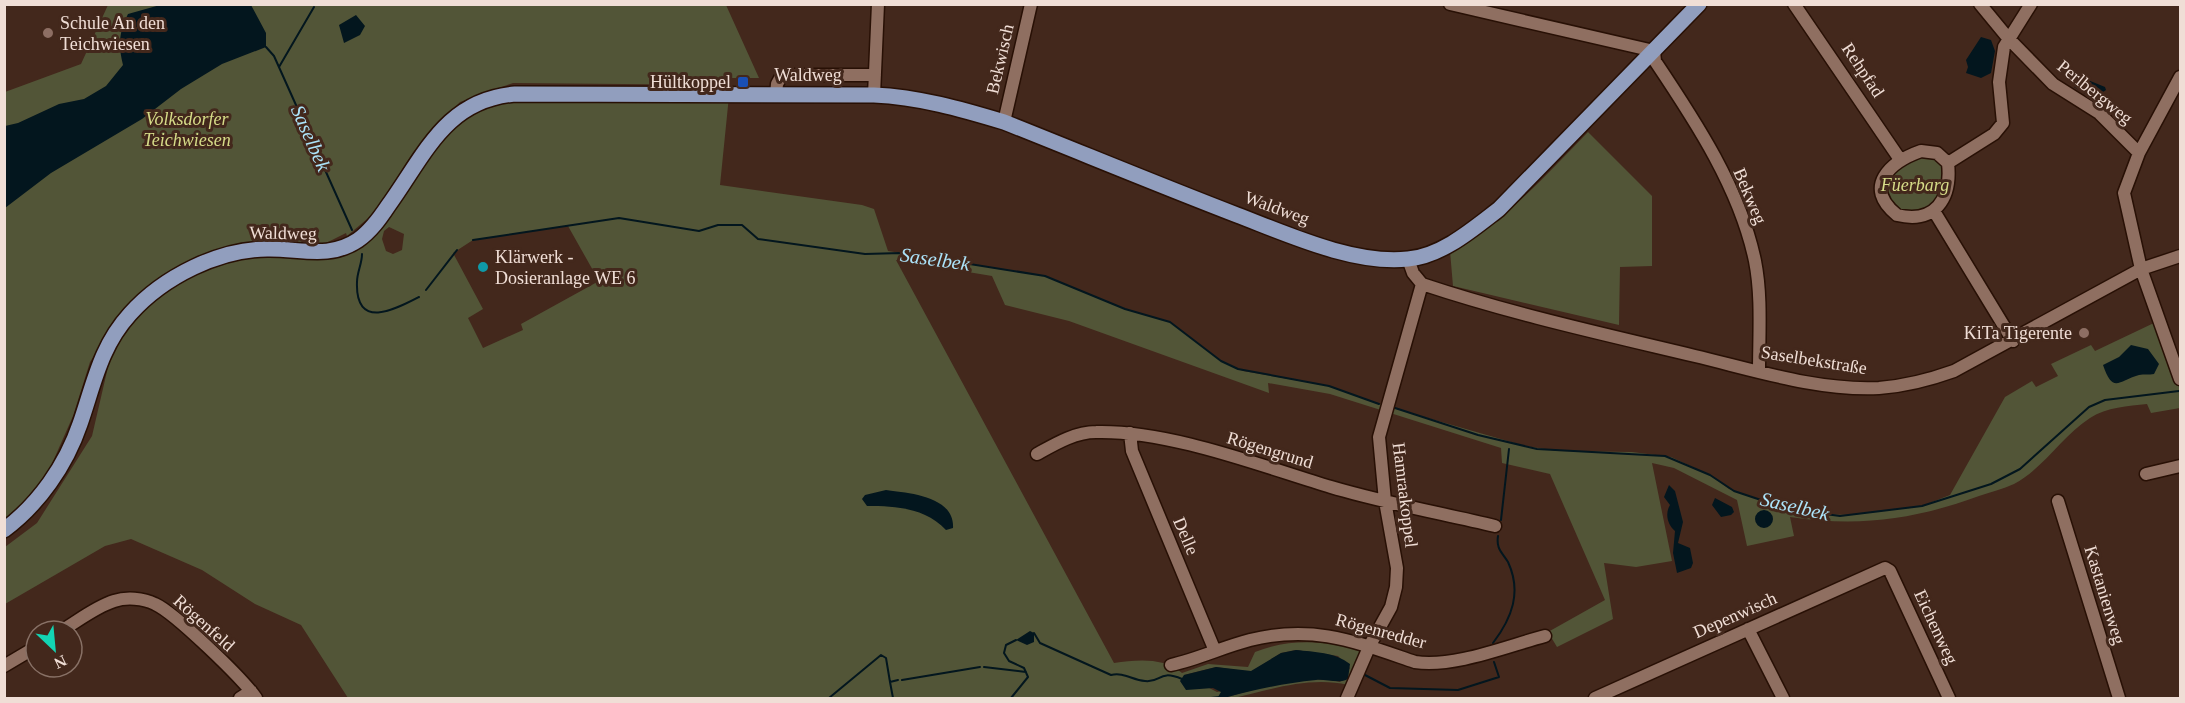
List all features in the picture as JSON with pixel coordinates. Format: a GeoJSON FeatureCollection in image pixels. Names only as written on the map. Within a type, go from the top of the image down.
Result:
{"type":"FeatureCollection","features":[{"type":"Feature","properties":{"kind":"main road","name":"Waldweg"},"geometry":{"type":"LineString","coordinates":[[4,530],[29,508],[58,469],[79,427],[103,353],[116,331],[141,303],[178,277],[228,254],[262,249],[326,253],[358,240],[379,220],[435,138],[468,106],[490,97],[515,94],[874,95],[920,99],[957,107],[1004,122],[1297,238],[1365,257],[1408,259],[1434,251],[1459,238],[1499,209],[1700,4]]}},
{"type":"Feature","properties":{"kind":"street"},"geometry":{"type":"LineString","coordinates":[[874,95],[878,4]]}},
{"type":"Feature","properties":{"kind":"street","name":"Bekwisch"},"geometry":{"type":"LineString","coordinates":[[1004,122],[1031,4]]}},
{"type":"Feature","properties":{"kind":"street"},"geometry":{"type":"LineString","coordinates":[[1450,4],[1654,51]]}},
{"type":"Feature","properties":{"kind":"street","name":"Rehpfad"},"geometry":{"type":"LineString","coordinates":[[1794,4],[1899,158]]}},
{"type":"Feature","properties":{"kind":"street","name":"Perlbergweg"},"geometry":{"type":"LineString","coordinates":[[1980,4],[2008,38],[2053,84],[2099,113],[2139,153]]}},
{"type":"Feature","properties":{"kind":"street"},"geometry":{"type":"LineString","coordinates":[[1948,163],[1994,134],[2003,123],[1999,82],[2004,47],[2031,4]]}},
{"type":"Feature","properties":{"kind":"street","name":"Bekweg"},"geometry":{"type":"LineString","coordinates":[[1654,51],[1655,61],[1698,128],[1744,220],[1755,263],[1758,292],[1759,371]]}},
{"type":"Feature","properties":{"kind":"street"},"geometry":{"type":"LineString","coordinates":[[776,95],[777,84],[782,75],[875,75]]}},
{"type":"Feature","properties":{"kind":"street"},"geometry":{"type":"LineString","coordinates":[[2181,77],[2139,153],[2124,193],[2141,268],[2181,379]]}},
{"type":"Feature","properties":{"kind":"street"},"geometry":{"type":"LineString","coordinates":[[1921,150],[1937,153],[1948,163],[1948,189],[1934,211],[1907,218],[1897,215],[1883,201],[1881,185],[1884,173],[1899,158],[1921,150]]}},
{"type":"Feature","properties":{"kind":"street"},"geometry":{"type":"LineString","coordinates":[[1934,211],[2013,341]]}},
{"type":"Feature","properties":{"kind":"street","name":"Saselbekstraße"},"geometry":{"type":"LineString","coordinates":[[1422,284],[1528,317],[1759,371],[1841,387],[1878,388],[1922,383],[1967,365],[2141,268],[2181,256]]}},
{"type":"Feature","properties":{"kind":"street"},"geometry":{"type":"LineString","coordinates":[[1408,259],[1413,273],[1422,284]]}},
{"type":"Feature","properties":{"kind":"street","name":"Hamraakoppel"},"geometry":{"type":"LineString","coordinates":[[1347,699],[1370,645],[1391,606],[1396,587],[1397,568],[1385,501],[1379,437],[1422,284]]}},
{"type":"Feature","properties":{"kind":"street","name":"Rögengrund"},"geometry":{"type":"LineString","coordinates":[[1037,454],[1063,440],[1094,432],[1130,433],[1210,450],[1385,501],[1495,526]]}},
{"type":"Feature","properties":{"kind":"street","name":"Delle"},"geometry":{"type":"LineString","coordinates":[[1130,433],[1132,451],[1215,651]]}},
{"type":"Feature","properties":{"kind":"street"},"geometry":{"type":"LineString","coordinates":[[2146,474],[2181,466]]}},
{"type":"Feature","properties":{"kind":"street","name":"Kastanienweg"},"geometry":{"type":"LineString","coordinates":[[2058,501],[2119,699]]}},
{"type":"Feature","properties":{"kind":"street","name":"Depenwisch"},"geometry":{"type":"LineString","coordinates":[[1595,699],[1885,568],[1890,571]]}},
{"type":"Feature","properties":{"kind":"street","name":"Eichenweg"},"geometry":{"type":"LineString","coordinates":[[1890,571],[1949,699]]}},
{"type":"Feature","properties":{"kind":"street","name":"Rögenfeld"},"geometry":{"type":"LineString","coordinates":[[82,619],[114,601],[130,599],[150,602],[169,613],[253,695],[240,699]]}},
{"type":"Feature","properties":{"kind":"street"},"geometry":{"type":"LineString","coordinates":[[1748,629],[1783,699]]}},
{"type":"Feature","properties":{"kind":"street","name":"Rögenredder"},"geometry":{"type":"LineString","coordinates":[[1171,664],[1253,639],[1310,634],[1346,638],[1415,662],[1437,663],[1545,636]]}},
{"type":"Feature","properties":{"kind":"street"},"geometry":{"type":"LineString","coordinates":[[4,666],[24,654]]}},
{"type":"Feature","properties":{"kind":"green space","name":"Volksdorfer Teichwiesen"},"geometry":{"type":"Polygon","coordinates":[[[108,5],[726,5],[759,78],[731,78],[730,85],[513,83],[460,102],[414,151],[373,214],[347,236],[346,233],[322,245],[230,248],[120,315],[90,362],[73,416],[47,475],[5,523],[5,92],[81,64],[108,5]]]}},
{"type":"Feature","properties":{"kind":"green space"},"geometry":{"type":"Polygon","coordinates":[[[729,96],[720,185],[862,205],[874,209],[888,251],[1045,276],[1125,309],[1170,322],[1221,361],[1243,371],[1329,386],[1379,404],[1525,446],[1558,451],[1632,452],[1671,457],[1710,475],[1729,489],[1788,509],[1816,514],[1851,515],[1922,506],[1950,495],[2005,397],[2032,381],[2036,387],[2058,376],[2051,364],[2091,345],[2095,351],[2156,322],[2180,387],[2180,408],[2151,413],[2147,404],[2103,411],[2080,425],[2044,461],[2014,484],[1955,504],[1908,516],[1863,521],[1790,517],[1794,536],[1747,546],[1737,500],[1674,468],[1652,463],[1672,561],[1636,567],[1604,563],[1613,619],[1557,647],[1548,632],[1605,600],[1550,474],[1502,463],[1501,448],[1330,394],[1268,383],[1269,393],[1069,321],[1005,305],[992,276],[896,260],[1114,663],[1158,662],[1167,664],[1182,673],[1208,664],[1248,667],[1255,652],[1281,645],[1306,642],[1331,644],[1357,647],[1361,653],[1348,685],[1304,683],[1234,698],[1224,698],[348,698],[301,625],[255,604],[202,570],[131,539],[105,546],[5,604],[5,547],[37,523],[92,436],[108,367],[122,323],[129,315],[217,258],[350,245],[435,138],[479,101],[729,96]],[[568,226],[473,240],[453,253],[483,309],[468,318],[483,348],[523,330],[521,324],[599,281],[568,226]],[[389,227],[384,231],[382,239],[386,251],[393,254],[402,250],[404,234],[389,227]],[[1296,650],[1281,653],[1251,672],[1216,667],[1184,675],[1217,692],[1222,691],[1224,698],[1297,681],[1313,679],[1340,682],[1350,668],[1338,656],[1296,650]]]}},
{"type":"Feature","properties":{"kind":"green space"},"geometry":{"type":"Polygon","coordinates":[[[1588,132],[1652,196],[1652,266],[1620,267],[1619,325],[1453,286],[1450,251],[1506,212],[1588,132]]]}},
{"type":"Feature","properties":{"kind":"green space","name":"Füerbarg"},"geometry":{"type":"Polygon","coordinates":[[[1920,155],[1941,164],[1946,178],[1944,186],[1925,211],[1899,211],[1885,196],[1888,175],[1920,155]]]}},
{"type":"Feature","properties":{"kind":"water"},"geometry":{"type":"Polygon","coordinates":[[[160,5],[251,5],[266,33],[266,47],[222,64],[181,89],[142,119],[51,173],[5,208],[5,126],[18,123],[59,104],[84,99],[106,86],[123,65],[120,39],[128,14],[160,5]]]}},
{"type":"Feature","properties":{"kind":"water"},"geometry":{"type":"Polygon","coordinates":[[[356,15],[365,26],[360,35],[344,43],[339,25],[356,15]]]}},
{"type":"Feature","properties":{"kind":"water"},"geometry":{"type":"Polygon","coordinates":[[[1981,37],[1991,40],[1995,51],[1991,73],[1981,78],[1966,73],[1968,67],[1966,60],[1981,37]]]}},
{"type":"Feature","properties":{"kind":"water"},"geometry":{"type":"Polygon","coordinates":[[[2083,78],[2105,87],[2106,90],[2093,99],[2074,87],[2083,78]]]}},
{"type":"Feature","properties":{"kind":"water"},"geometry":{"type":"Polygon","coordinates":[[[2131,345],[2148,349],[2159,364],[2154,374],[2139,375],[2121,382],[2113,382],[2103,365],[2119,357],[2131,345]]]}},
{"type":"Feature","properties":{"kind":"water"},"geometry":{"type":"Polygon","coordinates":[[[1669,485],[1675,491],[1683,522],[1678,543],[1690,548],[1693,563],[1691,568],[1677,573],[1673,553],[1675,531],[1667,515],[1670,505],[1664,497],[1669,485]]]}},
{"type":"Feature","properties":{"kind":"water"},"geometry":{"type":"Polygon","coordinates":[[[886,490],[917,495],[938,503],[952,517],[953,528],[946,530],[929,517],[910,510],[867,506],[862,499],[865,495],[886,490]]]}},
{"type":"Feature","properties":{"kind":"water"},"geometry":{"type":"Polygon","coordinates":[[[1715,498],[1732,507],[1734,512],[1721,517],[1712,505],[1715,498]]]}},
{"type":"Feature","properties":{"kind":"water"},"geometry":{"type":"Polygon","coordinates":[[[1764,510],[1770,513],[1773,519],[1770,525],[1764,528],[1758,525],[1755,519],[1758,513],[1764,510]]]}},
{"type":"Feature","properties":{"kind":"water"},"geometry":{"type":"Polygon","coordinates":[[[1030,631],[1034,633],[1034,642],[1027,645],[1016,640],[1030,631]]]}},
{"type":"Feature","properties":{"kind":"water"},"geometry":{"type":"Polygon","coordinates":[[[1296,650],[1324,653],[1344,660],[1350,664],[1348,679],[1292,683],[1224,698],[1218,697],[1221,692],[1213,688],[1186,690],[1180,681],[1184,675],[1216,667],[1251,671],[1281,653],[1296,650]]]}},
{"type":"Feature","properties":{"kind":"waterway"},"geometry":{"type":"LineString","coordinates":[[279,67],[314,7]]}},
{"type":"Feature","properties":{"kind":"waterway","name":"Saselbek"},"geometry":{"type":"LineString","coordinates":[[266,47],[274,56],[352,230]]}},
{"type":"Feature","properties":{"kind":"waterway","name":"Saselbek"},"geometry":{"type":"LineString","coordinates":[[473,240],[619,218],[699,231],[718,225],[742,225],[758,239],[865,254],[901,253],[1045,276],[1125,309],[1170,322],[1221,361],[1238,369],[1329,386],[1379,404]]}},
{"type":"Feature","properties":{"kind":"waterway","name":"Saselbek"},"geometry":{"type":"LineString","coordinates":[[426,290],[457,250]]}},
{"type":"Feature","properties":{"kind":"waterway","name":"Saselbek"},"geometry":{"type":"LineString","coordinates":[[362,254],[357,282],[358,297],[363,307],[379,312],[399,307],[419,297]]}},
{"type":"Feature","properties":{"kind":"waterway","name":"Saselbek"},"geometry":{"type":"LineString","coordinates":[[1392,407],[1478,435],[1537,449],[1665,456],[1710,475],[1734,491],[1788,509],[1840,516],[1922,506],[1991,484],[2020,469],[2089,407],[2105,400],[2179,391]]}},
{"type":"Feature","properties":{"kind":"waterway"},"geometry":{"type":"LineString","coordinates":[[1501,520],[1509,449]]}},
{"type":"Feature","properties":{"kind":"waterway"},"geometry":{"type":"LineString","coordinates":[[1493,643],[1510,614],[1514,594],[1512,573],[1499,547],[1498,536]]}},
{"type":"Feature","properties":{"kind":"waterway"},"geometry":{"type":"LineString","coordinates":[[1034,633],[1040,643],[1111,675],[1145,681],[1168,675],[1182,679]]}},
{"type":"Feature","properties":{"kind":"waterway"},"geometry":{"type":"LineString","coordinates":[[1011,698],[1028,677],[1024,668],[1009,661],[1004,653],[1006,645],[1016,640]]}},
{"type":"Feature","properties":{"kind":"waterway"},"geometry":{"type":"LineString","coordinates":[[829,698],[881,655],[886,658],[890,682]]}},
{"type":"Feature","properties":{"kind":"waterway"},"geometry":{"type":"LineString","coordinates":[[1365,675],[1390,688],[1458,690],[1499,677],[1494,662]]}},
{"type":"Feature","properties":{"kind":"waterway"},"geometry":{"type":"LineString","coordinates":[[902,680],[980,667]]}},
{"type":"Feature","properties":{"kind":"waterway"},"geometry":{"type":"LineString","coordinates":[[984,667],[1026,672]]}},
{"type":"Feature","properties":{"kind":"waterway"},"geometry":{"type":"LineString","coordinates":[[893,698],[890,682],[898,680]]}},
{"type":"Feature","properties":{"kind":"waterway"},"geometry":{"type":"LineString","coordinates":[[1211,698],[1220,697]]}},
{"type":"Feature","properties":{"kind":"place","name":"Schule An den Teichwiesen"},"geometry":{"type":"Point","coordinates":[48,33]}},
{"type":"Feature","properties":{"kind":"place","name":"Hültkoppel"},"geometry":{"type":"Point","coordinates":[743,82]}},
{"type":"Feature","properties":{"kind":"place","name":"Klärwerk - Dosieranlage WE 6"},"geometry":{"type":"Point","coordinates":[483,267]}},
{"type":"Feature","properties":{"kind":"place","name":"KiTa Tigerente"},"geometry":{"type":"Point","coordinates":[2084,333]}}]}
